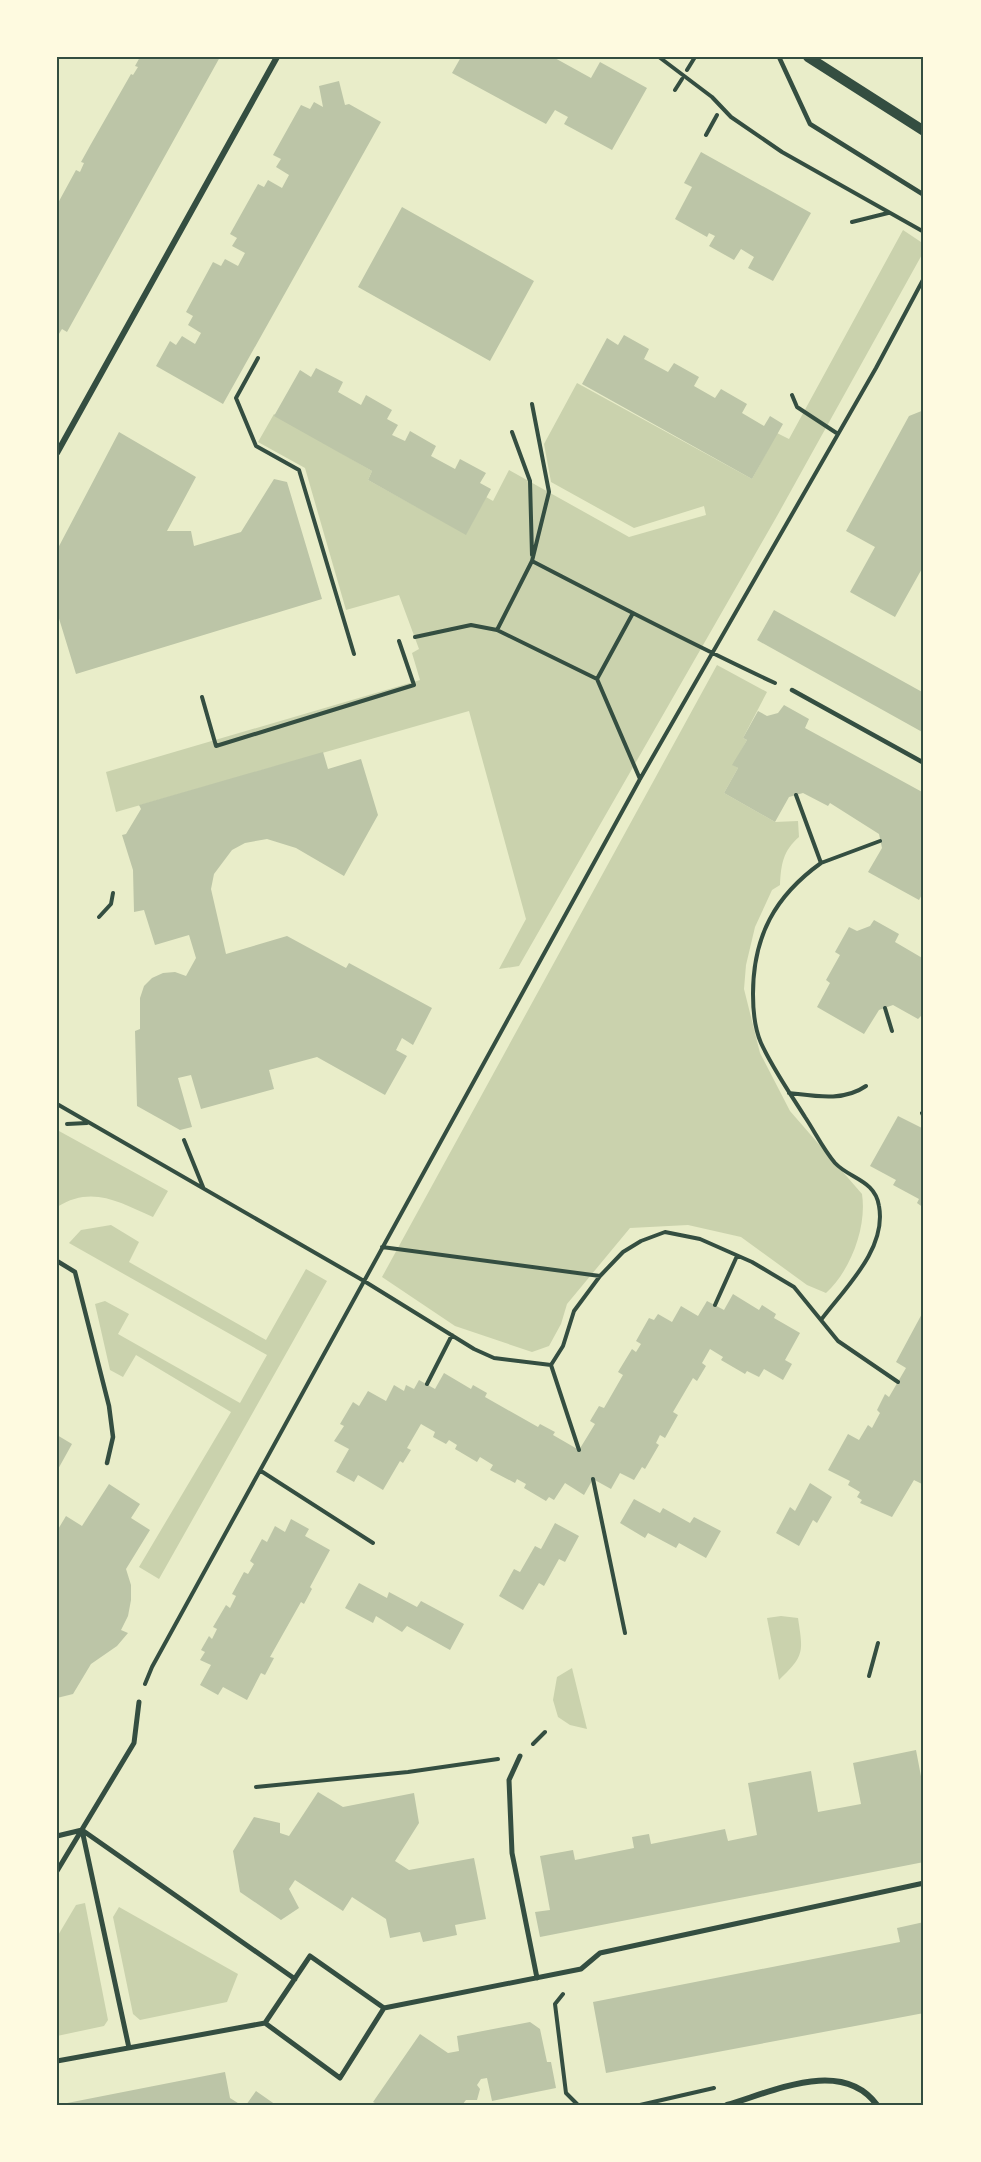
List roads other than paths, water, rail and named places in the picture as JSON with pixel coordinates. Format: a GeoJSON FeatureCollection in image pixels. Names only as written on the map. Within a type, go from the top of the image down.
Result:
{"type":"FeatureCollection","features":[{"type":"Feature","properties":{"kind":"street"},"geometry":{"type":"LineString","coordinates":[[57,453],[277,57]]}},
{"type":"Feature","properties":{"kind":"street"},"geometry":{"type":"LineString","coordinates":[[808,57],[924,131]]}},
{"type":"Feature","properties":{"kind":"street"},"geometry":{"type":"LineString","coordinates":[[57,1871],[134,1743],[139,1702]]}},
{"type":"Feature","properties":{"kind":"street"},"geometry":{"type":"LineString","coordinates":[[520,1756],[509,1780],[512,1852],[537,1978]]}},
{"type":"Feature","properties":{"kind":"street"},"geometry":{"type":"LineString","coordinates":[[82,1830],[129,2048]]}},
{"type":"Feature","properties":{"kind":"street"},"geometry":{"type":"LineString","coordinates":[[57,1836],[82,1830],[295,1979]]}},
{"type":"Feature","properties":{"kind":"street"},"geometry":{"type":"LineString","coordinates":[[57,2061],[265,2023],[310,1956],[384,2008],[581,1969],[600,1953],[924,1883]]}},
{"type":"Feature","properties":{"kind":"street"},"geometry":{"type":"LineString","coordinates":[[265,2023],[340,2078],[384,2008]]}},
{"type":"Feature","properties":{"kind":"street"},"geometry":{"type":"LineString","coordinates":[[727,2105],[822,2079],[851,2085],[877,2105]]}},
{"type":"Feature","properties":{"kind":"lane"},"geometry":{"type":"LineString","coordinates":[[779,57],[810,124],[924,195]]}},
{"type":"Feature","properties":{"kind":"lane"},"geometry":{"type":"LineString","coordinates":[[792,690],[924,763]]}},
{"type":"Feature","properties":{"kind":"lane"},"geometry":{"type":"LineString","coordinates":[[57,1262],[75,1272],[109,1406],[113,1437],[108,1463]]}}]}
